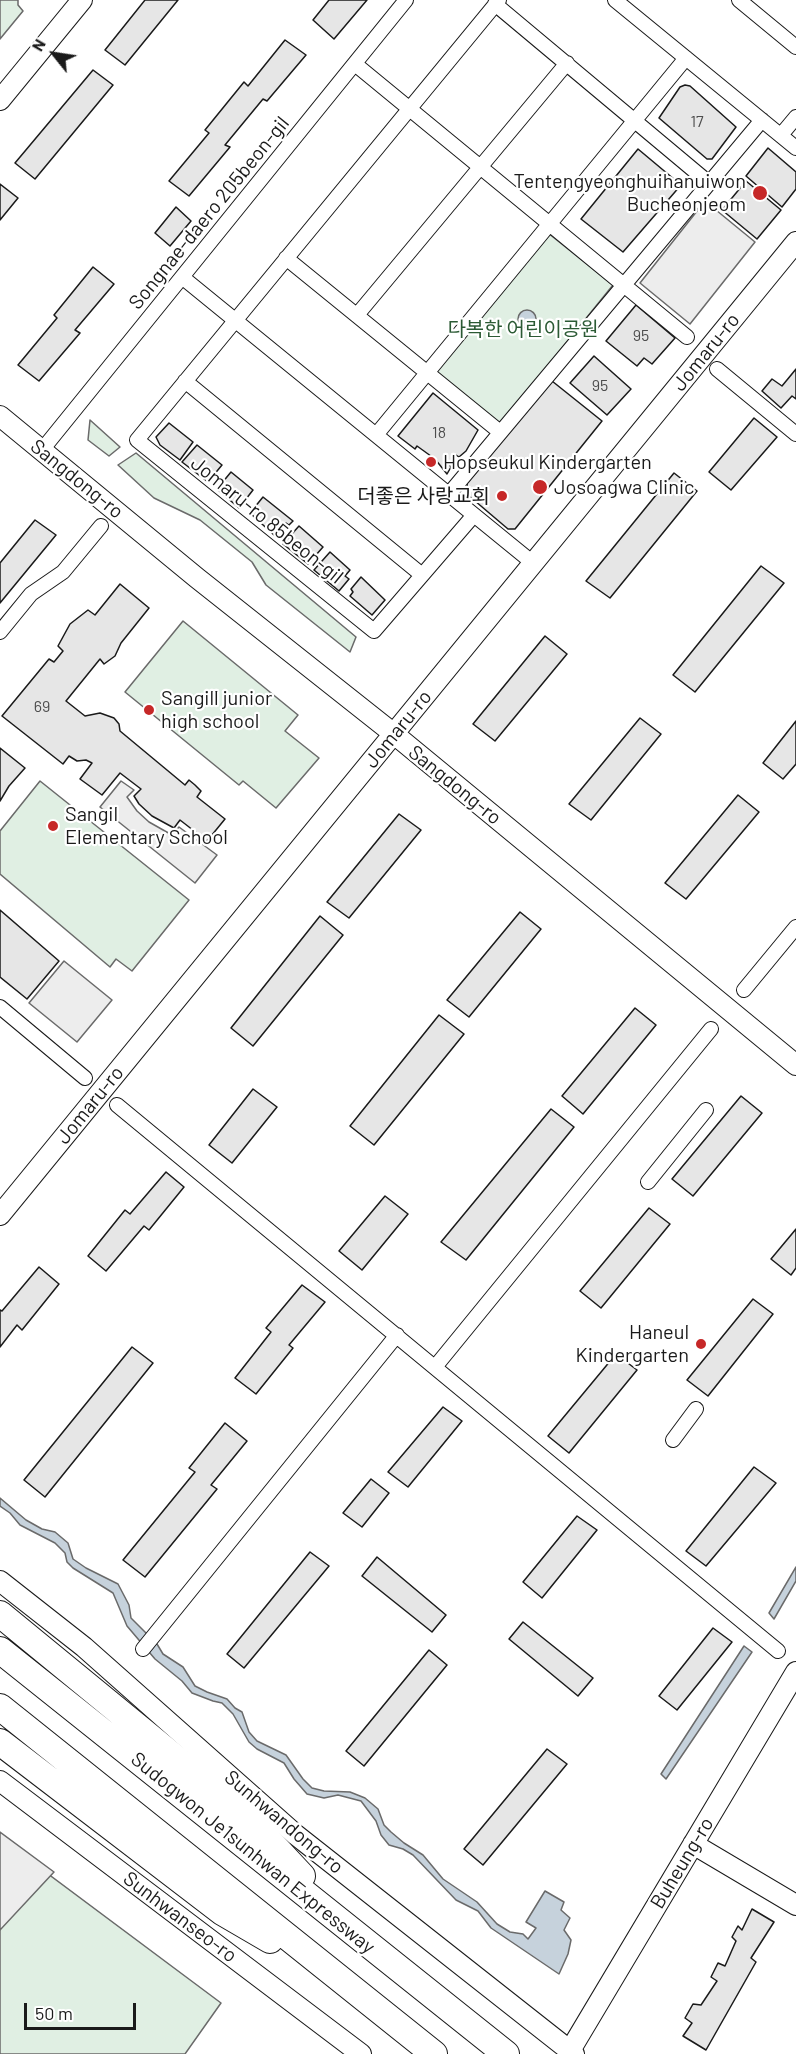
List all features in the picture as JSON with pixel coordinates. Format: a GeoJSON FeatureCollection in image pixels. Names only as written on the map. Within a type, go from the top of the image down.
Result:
{"type":"FeatureCollection","features":[{"type":"Feature","properties":{"kind":"highway"},"geometry":{"type":"LineString","coordinates":[[0,1614],[245,1815],[368,1946]]}},
{"type":"Feature","properties":{"kind":"highway","name":"Sudogwon Je1sunhwan Expressway"},"geometry":{"type":"LineString","coordinates":[[0,1650],[506,2054]]}},
{"type":"Feature","properties":{"kind":"highway"},"geometry":{"type":"LineString","coordinates":[[0,1707],[435,2054]]}},
{"type":"Feature","properties":{"kind":"highway"},"geometry":{"type":"LineString","coordinates":[[0,1742],[222,1912],[345,1984]]}},
{"type":"Feature","properties":{"kind":"street"},"geometry":{"type":"LineString","coordinates":[[1,98],[82,0]]}},
{"type":"Feature","properties":{"kind":"street","name":"Songnae-daero 205beon-gil"},"geometry":{"type":"LineString","coordinates":[[42,450],[406,0]]}},
{"type":"Feature","properties":{"kind":"street"},"geometry":{"type":"LineString","coordinates":[[615,0],[796,148]]}},
{"type":"Feature","properties":{"kind":"street"},"geometry":{"type":"LineString","coordinates":[[739,0],[796,47]]}},
{"type":"Feature","properties":{"kind":"street"},"geometry":{"type":"LineString","coordinates":[[497,2],[709,183]]}},
{"type":"Feature","properties":{"kind":"street","name":"Jomaru-ro 85beon-gil"},"geometry":{"type":"LineString","coordinates":[[474,515],[374,632],[137,440],[497,2]]}},
{"type":"Feature","properties":{"kind":"street"},"geometry":{"type":"LineString","coordinates":[[376,435],[686,58]]}},
{"type":"Feature","properties":{"kind":"street"},"geometry":{"type":"LineString","coordinates":[[357,315],[567,63]]}},
{"type":"Feature","properties":{"kind":"street"},"geometry":{"type":"LineString","coordinates":[[355,64],[687,337]]}},
{"type":"Feature","properties":{"kind":"street"},"geometry":{"type":"LineString","coordinates":[[781,135],[796,117]]}},
{"type":"Feature","properties":{"kind":"street"},"geometry":{"type":"LineString","coordinates":[[448,494],[762,120]]}},
{"type":"Feature","properties":{"kind":"street","name":"Jomaru-ro"},"geometry":{"type":"LineString","coordinates":[[0,1215],[796,242]]}},
{"type":"Feature","properties":{"kind":"street"},"geometry":{"type":"LineString","coordinates":[[286,258],[500,432]]}},
{"type":"Feature","properties":{"kind":"street"},"geometry":{"type":"LineString","coordinates":[[182,277],[533,563]]}},
{"type":"Feature","properties":{"kind":"street"},"geometry":{"type":"LineString","coordinates":[[717,369],[796,434]]}},
{"type":"Feature","properties":{"kind":"street"},"geometry":{"type":"LineString","coordinates":[[185,381],[422,575]]}},
{"type":"Feature","properties":{"kind":"street","name":"Sangdong-ro"},"geometry":{"type":"LineString","coordinates":[[0,416],[197,578],[394,734],[796,1065]]}},
{"type":"Feature","properties":{"kind":"street"},"geometry":{"type":"LineString","coordinates":[[0,632],[31,594],[63,572],[101,526]]}},
{"type":"Feature","properties":{"kind":"street"},"geometry":{"type":"LineString","coordinates":[[744,990],[796,927]]}},
{"type":"Feature","properties":{"kind":"street"},"geometry":{"type":"LineString","coordinates":[[0,1007],[85,1078]]}},
{"type":"Feature","properties":{"kind":"street"},"geometry":{"type":"LineString","coordinates":[[435,1367],[711,1029]]}},
{"type":"Feature","properties":{"kind":"street"},"geometry":{"type":"LineString","coordinates":[[117,1105],[778,1651]]}},
{"type":"Feature","properties":{"kind":"street"},"geometry":{"type":"LineString","coordinates":[[648,1182],[706,1110]]}},
{"type":"Feature","properties":{"kind":"street"},"geometry":{"type":"LineString","coordinates":[[143,1649],[397,1335]]}},
{"type":"Feature","properties":{"kind":"street"},"geometry":{"type":"LineString","coordinates":[[673,1440],[696,1410]]}},
{"type":"Feature","properties":{"kind":"street","name":"Sunhwandong-ro"},"geometry":{"type":"LineString","coordinates":[[0,1581],[84,1647],[296,1835],[571,2052]]}},
{"type":"Feature","properties":{"kind":"street","name":"Buheung-ro"},"geometry":{"type":"LineString","coordinates":[[571,2052],[796,1672]]}},
{"type":"Feature","properties":{"kind":"street","name":"Sunhwanseo-ro"},"geometry":{"type":"LineString","coordinates":[[0,1781],[361,2054]]}},
{"type":"Feature","properties":{"kind":"street"},"geometry":{"type":"LineString","coordinates":[[693,1844],[796,1905]]}},
{"type":"Feature","properties":{"kind":"green space"},"geometry":{"type":"Polygon","coordinates":[[[0,0],[18,0],[18,5],[23,11],[0,39],[0,0]]]}},
{"type":"Feature","properties":{"kind":"green space","name":"다복한 어린이공원"},"geometry":{"type":"Polygon","coordinates":[[[548,233],[613,285],[499,426],[434,374],[548,233]]]}},
{"type":"Feature","properties":{"kind":"green space"},"geometry":{"type":"Polygon","coordinates":[[[90,420],[120,447],[109,456],[88,440],[90,420]]]}},
{"type":"Feature","properties":{"kind":"green space"},"geometry":{"type":"Polygon","coordinates":[[[136,453],[356,637],[350,652],[266,585],[252,562],[200,520],[154,498],[118,465],[136,453]]]}},
{"type":"Feature","properties":{"kind":"green space"},"geometry":{"type":"Polygon","coordinates":[[[183,621],[298,715],[285,731],[319,758],[276,808],[243,781],[239,785],[125,692],[183,621]]]}},
{"type":"Feature","properties":{"kind":"green space"},"geometry":{"type":"Polygon","coordinates":[[[40,781],[189,900],[132,971],[116,959],[110,967],[0,874],[0,831],[40,781]]]}},
{"type":"Feature","properties":{"kind":"green space"},"geometry":{"type":"Polygon","coordinates":[[[0,1838],[221,2003],[185,2054],[0,2054],[0,1838]]]}},
{"type":"Feature","properties":{"kind":"shaded area"},"geometry":{"type":"Polygon","coordinates":[[[705,201],[755,242],[690,324],[640,283],[705,201]]]}},
{"type":"Feature","properties":{"kind":"shaded area"},"geometry":{"type":"Polygon","coordinates":[[[527,310],[533,313],[536,319],[533,325],[527,328],[521,325],[518,319],[521,313],[527,310]]]}},
{"type":"Feature","properties":{"kind":"shaded area"},"geometry":{"type":"Polygon","coordinates":[[[121,781],[134,790],[127,797],[149,822],[172,835],[179,827],[217,855],[195,883],[100,807],[121,781]]]}},
{"type":"Feature","properties":{"kind":"shaded area"},"geometry":{"type":"Polygon","coordinates":[[[64,961],[112,1000],[77,1042],[29,1003],[64,961]]]}},
{"type":"Feature","properties":{"kind":"shaded area"},"geometry":{"type":"Polygon","coordinates":[[[0,1498],[26,1520],[42,1529],[55,1532],[68,1543],[73,1559],[118,1584],[129,1605],[131,1618],[157,1644],[163,1654],[183,1667],[195,1686],[227,1699],[242,1712],[249,1732],[257,1741],[286,1755],[312,1788],[350,1792],[365,1798],[378,1809],[384,1825],[391,1832],[423,1855],[443,1879],[477,1902],[497,1924],[510,1932],[523,1934],[528,1939],[536,1928],[526,1922],[545,1891],[564,1902],[561,1910],[570,1918],[564,1930],[571,1940],[568,1954],[559,1974],[491,1928],[478,1911],[456,1900],[413,1855],[389,1845],[381,1835],[376,1821],[361,1801],[338,1795],[324,1798],[307,1794],[284,1763],[257,1749],[249,1742],[233,1714],[222,1703],[192,1693],[182,1681],[155,1659],[127,1626],[113,1593],[73,1568],[67,1562],[65,1553],[55,1543],[20,1525],[10,1513],[0,1506],[0,1498]]]}},
{"type":"Feature","properties":{"kind":"shaded area"},"geometry":{"type":"Polygon","coordinates":[[[796,1567],[796,1581],[774,1619],[769,1613],[796,1567]]]}},
{"type":"Feature","properties":{"kind":"shaded area"},"geometry":{"type":"Polygon","coordinates":[[[744,1646],[752,1652],[666,1779],[661,1774],[744,1646]]]}},
{"type":"Feature","properties":{"kind":"shaded area"},"geometry":{"type":"Polygon","coordinates":[[[0,1832],[54,1872],[0,1930],[0,1832]]]}},
{"type":"Feature","properties":{"kind":"building"},"geometry":{"type":"Polygon","coordinates":[[[145,0],[178,0],[125,65],[105,50],[145,0]]]}},
{"type":"Feature","properties":{"kind":"building"},"geometry":{"type":"Polygon","coordinates":[[[329,0],[367,0],[334,39],[313,20],[329,0]]]}},
{"type":"Feature","properties":{"kind":"building"},"geometry":{"type":"Polygon","coordinates":[[[285,40],[306,55],[267,101],[263,99],[225,145],[230,147],[189,196],[169,181],[209,133],[205,130],[244,82],[248,86],[285,40]]]}},
{"type":"Feature","properties":{"kind":"building"},"geometry":{"type":"Polygon","coordinates":[[[93,70],[113,85],[35,179],[15,163],[93,70]]]}},
{"type":"Feature","properties":{"kind":"building"},"geometry":{"type":"Polygon","coordinates":[[[690,86],[736,127],[712,159],[707,159],[659,118],[680,87],[690,86]]]}},
{"type":"Feature","properties":{"kind":"building"},"geometry":{"type":"Polygon","coordinates":[[[768,148],[796,172],[796,189],[782,207],[746,176],[768,148]]]}},
{"type":"Feature","properties":{"kind":"building"},"geometry":{"type":"Polygon","coordinates":[[[638,149],[681,185],[623,252],[581,219],[638,149]]]}},
{"type":"Feature","properties":{"kind":"building"},"geometry":{"type":"Polygon","coordinates":[[[746,181],[781,210],[757,239],[722,210],[746,181]]]}},
{"type":"Feature","properties":{"kind":"building"},"geometry":{"type":"Polygon","coordinates":[[[0,184],[18,198],[0,220],[0,184]]]}},
{"type":"Feature","properties":{"kind":"building"},"geometry":{"type":"Polygon","coordinates":[[[176,207],[191,221],[170,246],[155,233],[176,207]]]}},
{"type":"Feature","properties":{"kind":"building"},"geometry":{"type":"Polygon","coordinates":[[[93,267],[114,284],[75,330],[80,333],[39,381],[18,365],[57,318],[54,315],[93,267]]]}},
{"type":"Feature","properties":{"kind":"building"},"geometry":{"type":"Polygon","coordinates":[[[636,305],[675,338],[652,364],[644,358],[637,366],[606,341],[636,305]]]}},
{"type":"Feature","properties":{"kind":"building"},"geometry":{"type":"Polygon","coordinates":[[[594,356],[631,389],[607,415],[570,383],[594,356]]]}},
{"type":"Feature","properties":{"kind":"building"},"geometry":{"type":"Polygon","coordinates":[[[796,369],[796,399],[792,396],[781,408],[762,391],[772,379],[782,386],[796,369]]]}},
{"type":"Feature","properties":{"kind":"building"},"geometry":{"type":"Polygon","coordinates":[[[552,381],[602,421],[515,529],[508,529],[468,495],[467,483],[552,381]]]}},
{"type":"Feature","properties":{"kind":"building"},"geometry":{"type":"Polygon","coordinates":[[[433,393],[478,430],[466,451],[459,457],[456,455],[449,464],[451,467],[447,474],[435,459],[417,446],[415,449],[398,436],[433,393]]]}},
{"type":"Feature","properties":{"kind":"building"},"geometry":{"type":"Polygon","coordinates":[[[754,418],[777,437],[731,490],[709,472],[754,418]]]}},
{"type":"Feature","properties":{"kind":"building"},"geometry":{"type":"Polygon","coordinates":[[[169,423],[193,442],[180,460],[160,445],[156,437],[169,423]]]}},
{"type":"Feature","properties":{"kind":"building"},"geometry":{"type":"Polygon","coordinates":[[[197,445],[222,465],[208,482],[182,462],[197,445]]]}},
{"type":"Feature","properties":{"kind":"building"},"geometry":{"type":"Polygon","coordinates":[[[231,472],[253,490],[239,508],[217,489],[231,472]]]}},
{"type":"Feature","properties":{"kind":"building"},"geometry":{"type":"Polygon","coordinates":[[[674,473],[697,491],[610,598],[586,581],[674,473]]]}},
{"type":"Feature","properties":{"kind":"building"},"geometry":{"type":"Polygon","coordinates":[[[263,497],[293,521],[289,525],[286,523],[274,535],[250,513],[263,497]]]}},
{"type":"Feature","properties":{"kind":"building"},"geometry":{"type":"Polygon","coordinates":[[[35,520],[56,535],[0,603],[0,563],[35,520]]]}},
{"type":"Feature","properties":{"kind":"building"},"geometry":{"type":"Polygon","coordinates":[[[299,526],[323,547],[308,564],[283,544],[299,526]]]}},
{"type":"Feature","properties":{"kind":"building"},"geometry":{"type":"Polygon","coordinates":[[[330,552],[350,570],[345,576],[349,579],[339,591],[314,570],[330,552]]]}},
{"type":"Feature","properties":{"kind":"building"},"geometry":{"type":"Polygon","coordinates":[[[761,566],[784,583],[695,692],[673,675],[761,566]]]}},
{"type":"Feature","properties":{"kind":"building"},"geometry":{"type":"Polygon","coordinates":[[[361,577],[385,600],[372,615],[350,596],[353,592],[351,589],[361,577]]]}},
{"type":"Feature","properties":{"kind":"building"},"geometry":{"type":"Polygon","coordinates":[[[120,584],[149,608],[121,643],[115,656],[104,664],[100,659],[66,701],[85,716],[100,713],[114,718],[119,724],[120,731],[185,785],[189,780],[195,785],[201,791],[197,797],[225,819],[207,841],[180,820],[174,828],[152,816],[134,796],[141,789],[120,773],[102,795],[80,779],[92,763],[86,760],[77,761],[69,756],[63,764],[2,716],[49,659],[54,662],[63,651],[58,646],[70,624],[88,610],[95,615],[120,584]]]}},
{"type":"Feature","properties":{"kind":"building"},"geometry":{"type":"Polygon","coordinates":[[[545,636],[567,654],[495,741],[473,724],[545,636]]]}},
{"type":"Feature","properties":{"kind":"building"},"geometry":{"type":"Polygon","coordinates":[[[640,718],[661,734],[591,820],[569,804],[640,718]]]}},
{"type":"Feature","properties":{"kind":"building"},"geometry":{"type":"Polygon","coordinates":[[[796,721],[796,764],[783,779],[763,763],[796,721]]]}},
{"type":"Feature","properties":{"kind":"building"},"geometry":{"type":"Polygon","coordinates":[[[0,748],[25,768],[9,786],[0,801],[0,748]]]}},
{"type":"Feature","properties":{"kind":"building"},"geometry":{"type":"Polygon","coordinates":[[[738,795],[759,812],[686,899],[665,883],[738,795]]]}},
{"type":"Feature","properties":{"kind":"building"},"geometry":{"type":"Polygon","coordinates":[[[399,814],[421,830],[349,918],[327,902],[399,814]]]}},
{"type":"Feature","properties":{"kind":"building"},"geometry":{"type":"Polygon","coordinates":[[[0,910],[59,961],[27,999],[0,977],[0,910]]]}},
{"type":"Feature","properties":{"kind":"building"},"geometry":{"type":"Polygon","coordinates":[[[520,912],[541,929],[469,1017],[447,1000],[520,912]]]}},
{"type":"Feature","properties":{"kind":"building"},"geometry":{"type":"Polygon","coordinates":[[[320,916],[343,935],[253,1046],[231,1028],[320,916]]]}},
{"type":"Feature","properties":{"kind":"building"},"geometry":{"type":"Polygon","coordinates":[[[635,1008],[656,1025],[583,1114],[562,1096],[635,1008]]]}},
{"type":"Feature","properties":{"kind":"building"},"geometry":{"type":"Polygon","coordinates":[[[439,1015],[464,1034],[374,1145],[350,1126],[439,1015]]]}},
{"type":"Feature","properties":{"kind":"building"},"geometry":{"type":"Polygon","coordinates":[[[253,1089],[277,1107],[232,1163],[209,1145],[253,1089]]]}},
{"type":"Feature","properties":{"kind":"building"},"geometry":{"type":"Polygon","coordinates":[[[741,1096],[762,1113],[693,1196],[672,1179],[741,1096]]]}},
{"type":"Feature","properties":{"kind":"building"},"geometry":{"type":"Polygon","coordinates":[[[551,1109],[574,1127],[466,1260],[441,1242],[551,1109]]]}},
{"type":"Feature","properties":{"kind":"building"},"geometry":{"type":"Polygon","coordinates":[[[166,1172],[184,1187],[149,1230],[144,1226],[106,1271],[88,1256],[125,1210],[130,1214],[166,1172]]]}},
{"type":"Feature","properties":{"kind":"building"},"geometry":{"type":"Polygon","coordinates":[[[385,1196],[408,1214],[362,1270],[339,1251],[385,1196]]]}},
{"type":"Feature","properties":{"kind":"building"},"geometry":{"type":"Polygon","coordinates":[[[649,1208],[670,1224],[601,1308],[580,1291],[649,1208]]]}},
{"type":"Feature","properties":{"kind":"building"},"geometry":{"type":"Polygon","coordinates":[[[796,1229],[796,1268],[791,1275],[771,1259],[796,1229]]]}},
{"type":"Feature","properties":{"kind":"building"},"geometry":{"type":"Polygon","coordinates":[[[39,1267],[59,1284],[22,1330],[17,1325],[0,1347],[0,1310],[2,1311],[39,1267]]]}},
{"type":"Feature","properties":{"kind":"building"},"geometry":{"type":"Polygon","coordinates":[[[302,1285],[325,1302],[289,1345],[293,1348],[256,1394],[235,1378],[271,1332],[266,1328],[302,1285]]]}},
{"type":"Feature","properties":{"kind":"building"},"geometry":{"type":"Polygon","coordinates":[[[753,1299],[773,1314],[708,1396],[687,1380],[753,1299]]]}},
{"type":"Feature","properties":{"kind":"building"},"geometry":{"type":"Polygon","coordinates":[[[132,1347],[153,1363],[45,1497],[24,1480],[132,1347]]]}},
{"type":"Feature","properties":{"kind":"building"},"geometry":{"type":"Polygon","coordinates":[[[616,1354],[637,1370],[569,1453],[548,1436],[616,1354]]]}},
{"type":"Feature","properties":{"kind":"building"},"geometry":{"type":"Polygon","coordinates":[[[443,1407],[462,1421],[408,1487],[388,1472],[443,1407]]]}},
{"type":"Feature","properties":{"kind":"building"},"geometry":{"type":"Polygon","coordinates":[[[225,1423],[247,1441],[211,1485],[217,1489],[145,1577],[123,1560],[195,1472],[189,1468],[225,1423]]]}},
{"type":"Feature","properties":{"kind":"building"},"geometry":{"type":"Polygon","coordinates":[[[754,1467],[776,1483],[706,1566],[686,1551],[754,1467]]]}},
{"type":"Feature","properties":{"kind":"building"},"geometry":{"type":"Polygon","coordinates":[[[371,1479],[389,1493],[362,1527],[343,1513],[371,1479]]]}},
{"type":"Feature","properties":{"kind":"building"},"geometry":{"type":"Polygon","coordinates":[[[577,1516],[597,1530],[542,1598],[523,1582],[577,1516]]]}},
{"type":"Feature","properties":{"kind":"building"},"geometry":{"type":"Polygon","coordinates":[[[310,1552],[329,1566],[244,1668],[227,1654],[310,1552]]]}},
{"type":"Feature","properties":{"kind":"building"},"geometry":{"type":"Polygon","coordinates":[[[377,1557],[446,1615],[432,1632],[362,1576],[377,1557]]]}},
{"type":"Feature","properties":{"kind":"building"},"geometry":{"type":"Polygon","coordinates":[[[523,1622],[593,1678],[578,1696],[509,1639],[523,1622]]]}},
{"type":"Feature","properties":{"kind":"building"},"geometry":{"type":"Polygon","coordinates":[[[713,1628],[732,1642],[677,1710],[659,1696],[713,1628]]]}},
{"type":"Feature","properties":{"kind":"building"},"geometry":{"type":"Polygon","coordinates":[[[429,1650],[447,1665],[364,1766],[346,1751],[429,1650]]]}},
{"type":"Feature","properties":{"kind":"building"},"geometry":{"type":"Polygon","coordinates":[[[547,1749],[567,1764],[483,1865],[464,1849],[547,1749]]]}},
{"type":"Feature","properties":{"kind":"building"},"geometry":{"type":"Polygon","coordinates":[[[752,1909],[774,1922],[751,1958],[756,1962],[706,2050],[683,2036],[692,2023],[685,2018],[693,2004],[701,2005],[717,1981],[711,1977],[718,1963],[725,1966],[736,1941],[732,1937],[738,1926],[742,1930],[752,1909]]]}},
{"type":"Feature","properties":{"kind":"place","name":"Tentengyeonghuihanuiwon Bucheonjeom"},"geometry":{"type":"Point","coordinates":[760,193]}},
{"type":"Feature","properties":{"kind":"place","name":"Hopseukul Kindergarten"},"geometry":{"type":"Point","coordinates":[431,462]}},
{"type":"Feature","properties":{"kind":"place","name":"Josoagwa Clinic"},"geometry":{"type":"Point","coordinates":[540,487]}},
{"type":"Feature","properties":{"kind":"place","name":"더좋은 사랑교회"},"geometry":{"type":"Point","coordinates":[502,496]}},
{"type":"Feature","properties":{"kind":"place","name":"Sangill junior high school"},"geometry":{"type":"Point","coordinates":[149,710]}},
{"type":"Feature","properties":{"kind":"place","name":"Sangil Elementary School"},"geometry":{"type":"Point","coordinates":[53,826]}},
{"type":"Feature","properties":{"kind":"place","name":"Haneul Kindergarten"},"geometry":{"type":"Point","coordinates":[701,1344]}}]}
